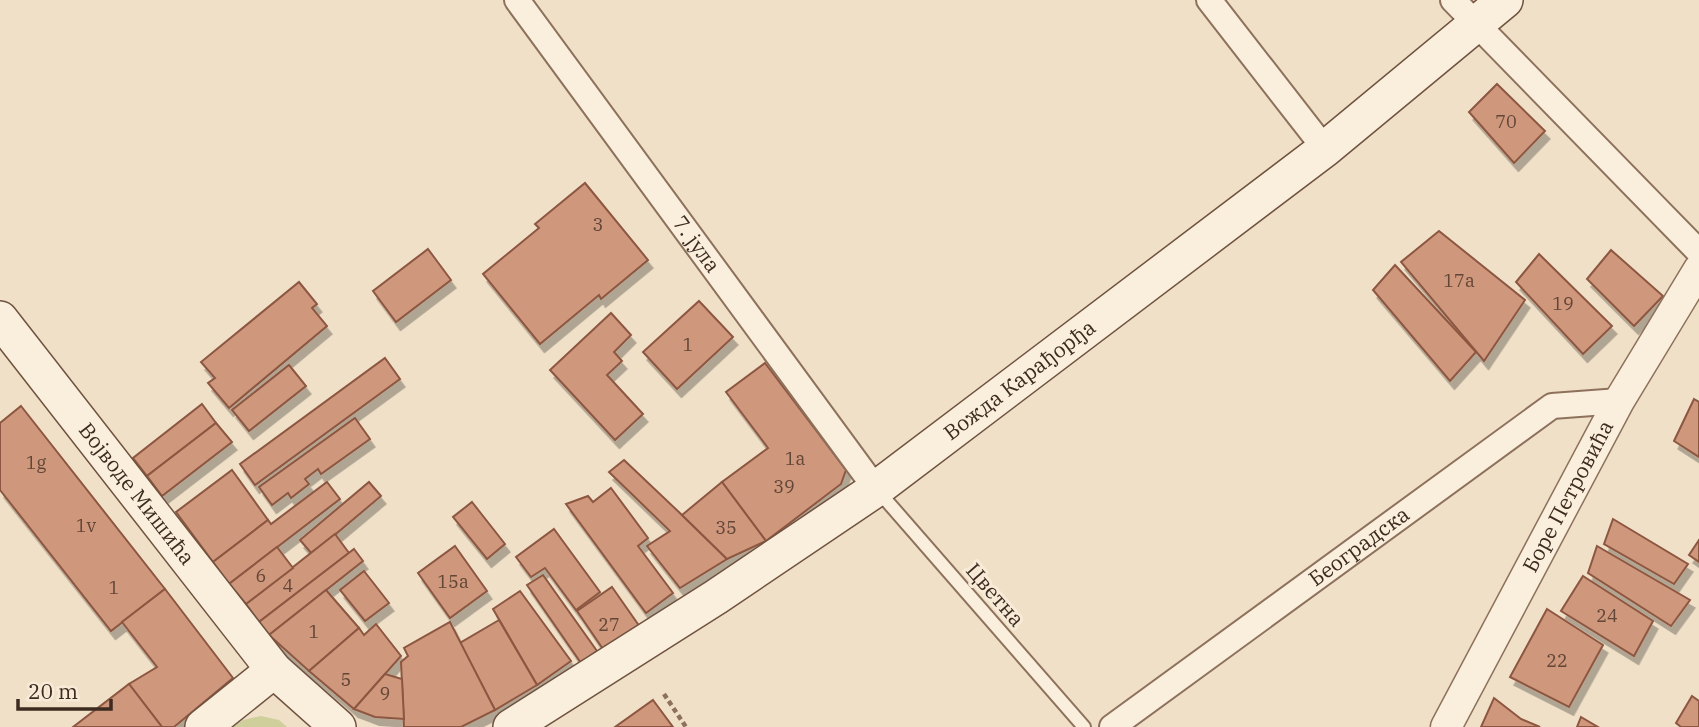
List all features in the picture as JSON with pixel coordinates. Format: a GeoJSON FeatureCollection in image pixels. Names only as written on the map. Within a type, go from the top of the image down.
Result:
{"type":"FeatureCollection","features":[{"type":"Feature","properties":{"kind":"main road","name":"Вожда Карађорђа"},"geometry":{"type":"LineString","coordinates":[[511,727],[716,597],[876,489],[1325,149],[1463,12],[1505,0]]}},
{"type":"Feature","properties":{"kind":"main road","name":"Војводе Мишића"},"geometry":{"type":"LineString","coordinates":[[0,319],[274,670]]}},
{"type":"Feature","properties":{"kind":"main road"},"geometry":{"type":"LineString","coordinates":[[204,727],[274,670],[338,727]]}},
{"type":"Feature","properties":{"kind":"street","name":"7. јула"},"geometry":{"type":"LineString","coordinates":[[517,0],[876,489]]}},
{"type":"Feature","properties":{"kind":"street"},"geometry":{"type":"LineString","coordinates":[[1209,0],[1325,149]]}},
{"type":"Feature","properties":{"kind":"street"},"geometry":{"type":"LineString","coordinates":[[1463,12],[1699,252]]}},
{"type":"Feature","properties":{"kind":"street","name":"Боре Петровића"},"geometry":{"type":"LineString","coordinates":[[1446,727],[1619,401],[1699,269]]}},
{"type":"Feature","properties":{"kind":"street","name":"Београдска"},"geometry":{"type":"LineString","coordinates":[[1112,727],[1552,406],[1619,401]]}},
{"type":"Feature","properties":{"kind":"lane","name":"Цветна"},"geometry":{"type":"LineString","coordinates":[[876,489],[1084,727]]}},
{"type":"Feature","properties":{"kind":"path"},"geometry":{"type":"LineString","coordinates":[[664,694],[686,727]]}},
{"type":"Feature","properties":{"kind":"green space"},"geometry":{"type":"Polygon","coordinates":[[[261,716],[279,720],[287,727],[233,727],[243,720],[261,716]]]}},
{"type":"Feature","properties":{"kind":"building"},"geometry":{"type":"Polygon","coordinates":[[[1497,84],[1545,131],[1514,163],[1469,112],[1497,84]]]}},
{"type":"Feature","properties":{"kind":"building"},"geometry":{"type":"Polygon","coordinates":[[[585,183],[648,260],[601,299],[599,295],[540,344],[483,274],[539,228],[535,224],[585,183]]]}},
{"type":"Feature","properties":{"kind":"building"},"geometry":{"type":"Polygon","coordinates":[[[1439,231],[1525,300],[1484,361],[1401,262],[1439,231]]]}},
{"type":"Feature","properties":{"kind":"building"},"geometry":{"type":"Polygon","coordinates":[[[428,249],[451,280],[396,322],[373,291],[428,249]]]}},
{"type":"Feature","properties":{"kind":"building"},"geometry":{"type":"Polygon","coordinates":[[[1611,250],[1663,296],[1634,326],[1587,279],[1611,250]]]}},
{"type":"Feature","properties":{"kind":"building"},"geometry":{"type":"Polygon","coordinates":[[[1539,254],[1612,326],[1583,354],[1516,282],[1539,254]]]}},
{"type":"Feature","properties":{"kind":"building"},"geometry":{"type":"Polygon","coordinates":[[[1395,265],[1476,352],[1450,381],[1373,290],[1395,265]]]}},
{"type":"Feature","properties":{"kind":"building"},"geometry":{"type":"Polygon","coordinates":[[[299,282],[317,304],[312,308],[327,326],[229,408],[208,383],[215,378],[201,362],[299,282]]]}},
{"type":"Feature","properties":{"kind":"building"},"geometry":{"type":"Polygon","coordinates":[[[699,301],[733,337],[677,389],[643,352],[699,301]]]}},
{"type":"Feature","properties":{"kind":"building"},"geometry":{"type":"Polygon","coordinates":[[[611,313],[631,335],[614,352],[622,361],[607,375],[643,414],[615,440],[550,370],[611,313]]]}},
{"type":"Feature","properties":{"kind":"building"},"geometry":{"type":"Polygon","coordinates":[[[385,358],[400,379],[255,485],[240,464],[385,358]]]}},
{"type":"Feature","properties":{"kind":"building"},"geometry":{"type":"Polygon","coordinates":[[[765,363],[846,470],[841,484],[766,541],[722,482],[768,448],[726,392],[765,363]]]}},
{"type":"Feature","properties":{"kind":"building"},"geometry":{"type":"Polygon","coordinates":[[[289,365],[306,386],[249,431],[232,410],[289,365]]]}},
{"type":"Feature","properties":{"kind":"building"},"geometry":{"type":"Polygon","coordinates":[[[1694,399],[1699,402],[1699,457],[1674,441],[1694,399]]]}},
{"type":"Feature","properties":{"kind":"building"},"geometry":{"type":"Polygon","coordinates":[[[202,404],[216,423],[147,476],[133,458],[202,404]]]}},
{"type":"Feature","properties":{"kind":"building"},"geometry":{"type":"Polygon","coordinates":[[[21,406],[165,589],[111,631],[0,490],[0,423],[21,406]]]}},
{"type":"Feature","properties":{"kind":"building"},"geometry":{"type":"Polygon","coordinates":[[[355,418],[370,439],[321,474],[318,469],[305,479],[309,484],[291,498],[288,493],[272,505],[259,487],[355,418]]]}},
{"type":"Feature","properties":{"kind":"building"},"geometry":{"type":"Polygon","coordinates":[[[216,423],[232,442],[162,496],[147,476],[216,423]]]}},
{"type":"Feature","properties":{"kind":"building"},"geometry":{"type":"Polygon","coordinates":[[[624,460],[727,559],[680,588],[647,546],[670,531],[609,472],[624,460]]]}},
{"type":"Feature","properties":{"kind":"building"},"geometry":{"type":"Polygon","coordinates":[[[232,470],[268,520],[213,562],[176,512],[232,470]]]}},
{"type":"Feature","properties":{"kind":"building"},"geometry":{"type":"Polygon","coordinates":[[[327,482],[340,499],[229,584],[213,562],[268,520],[271,524],[327,482]]]}},
{"type":"Feature","properties":{"kind":"building"},"geometry":{"type":"Polygon","coordinates":[[[369,482],[381,496],[312,554],[300,540],[369,482]]]}},
{"type":"Feature","properties":{"kind":"building"},"geometry":{"type":"Polygon","coordinates":[[[722,482],[766,541],[727,559],[682,515],[722,482]]]}},
{"type":"Feature","properties":{"kind":"building"},"geometry":{"type":"Polygon","coordinates":[[[611,488],[648,538],[638,546],[673,593],[646,613],[566,504],[588,496],[593,502],[611,488]]]}},
{"type":"Feature","properties":{"kind":"building"},"geometry":{"type":"Polygon","coordinates":[[[472,502],[505,544],[487,559],[453,517],[472,502]]]}},
{"type":"Feature","properties":{"kind":"building"},"geometry":{"type":"Polygon","coordinates":[[[1613,519],[1688,564],[1674,584],[1604,544],[1613,519]]]}},
{"type":"Feature","properties":{"kind":"building"},"geometry":{"type":"Polygon","coordinates":[[[554,529],[600,592],[576,610],[545,568],[531,577],[516,557],[554,529]]]}},
{"type":"Feature","properties":{"kind":"building"},"geometry":{"type":"Polygon","coordinates":[[[335,534],[349,553],[259,622],[246,604],[335,534]]]}},
{"type":"Feature","properties":{"kind":"building"},"geometry":{"type":"Polygon","coordinates":[[[1699,540],[1699,562],[1689,555],[1699,540]]]}},
{"type":"Feature","properties":{"kind":"building"},"geometry":{"type":"Polygon","coordinates":[[[455,546],[487,591],[450,618],[418,573],[455,546]]]}},
{"type":"Feature","properties":{"kind":"building"},"geometry":{"type":"Polygon","coordinates":[[[1597,546],[1690,600],[1671,626],[1588,573],[1597,546]]]}},
{"type":"Feature","properties":{"kind":"building"},"geometry":{"type":"Polygon","coordinates":[[[277,547],[293,568],[246,604],[229,584],[277,547]]]}},
{"type":"Feature","properties":{"kind":"building"},"geometry":{"type":"Polygon","coordinates":[[[354,549],[363,561],[269,635],[259,622],[354,549]]]}},
{"type":"Feature","properties":{"kind":"building"},"geometry":{"type":"Polygon","coordinates":[[[364,571],[389,603],[365,621],[340,590],[364,571]]]}},
{"type":"Feature","properties":{"kind":"building"},"geometry":{"type":"Polygon","coordinates":[[[543,575],[597,651],[581,663],[527,585],[543,575]]]}},
{"type":"Feature","properties":{"kind":"building"},"geometry":{"type":"Polygon","coordinates":[[[1583,576],[1653,621],[1634,656],[1561,611],[1583,576]]]}},
{"type":"Feature","properties":{"kind":"building"},"geometry":{"type":"Polygon","coordinates":[[[612,587],[640,627],[605,652],[577,611],[612,587]]]}},
{"type":"Feature","properties":{"kind":"building"},"geometry":{"type":"Polygon","coordinates":[[[165,589],[233,678],[174,727],[162,727],[129,684],[157,667],[122,622],[165,589]]]}},
{"type":"Feature","properties":{"kind":"building"},"geometry":{"type":"Polygon","coordinates":[[[326,590],[359,628],[309,671],[269,635],[326,590]]]}},
{"type":"Feature","properties":{"kind":"building"},"geometry":{"type":"Polygon","coordinates":[[[520,591],[571,661],[537,685],[493,609],[520,591]]]}},
{"type":"Feature","properties":{"kind":"building"},"geometry":{"type":"Polygon","coordinates":[[[1547,609],[1603,645],[1569,707],[1510,677],[1547,609]]]}},
{"type":"Feature","properties":{"kind":"building"},"geometry":{"type":"Polygon","coordinates":[[[499,620],[537,685],[495,710],[460,643],[499,620]]]}},
{"type":"Feature","properties":{"kind":"building"},"geometry":{"type":"Polygon","coordinates":[[[450,622],[495,710],[461,727],[404,727],[401,662],[408,656],[404,648],[450,622]]]}},
{"type":"Feature","properties":{"kind":"building"},"geometry":{"type":"Polygon","coordinates":[[[376,624],[401,656],[354,709],[309,671],[359,628],[364,635],[376,624]]]}},
{"type":"Feature","properties":{"kind":"building"},"geometry":{"type":"Polygon","coordinates":[[[385,674],[402,679],[404,719],[375,717],[354,709],[385,674]]]}},
{"type":"Feature","properties":{"kind":"building"},"geometry":{"type":"Polygon","coordinates":[[[129,684],[162,727],[73,727],[129,684]]]}},
{"type":"Feature","properties":{"kind":"building"},"geometry":{"type":"Polygon","coordinates":[[[1692,696],[1699,701],[1699,727],[1681,727],[1676,723],[1692,696]]]}},
{"type":"Feature","properties":{"kind":"building"},"geometry":{"type":"Polygon","coordinates":[[[1494,698],[1521,719],[1540,727],[1481,727],[1494,698]]]}},
{"type":"Feature","properties":{"kind":"building"},"geometry":{"type":"Polygon","coordinates":[[[653,700],[673,727],[615,727],[653,700]]]}},
{"type":"Feature","properties":{"kind":"building"},"geometry":{"type":"Polygon","coordinates":[[[1581,717],[1598,727],[1577,727],[1581,717]]]}}]}
